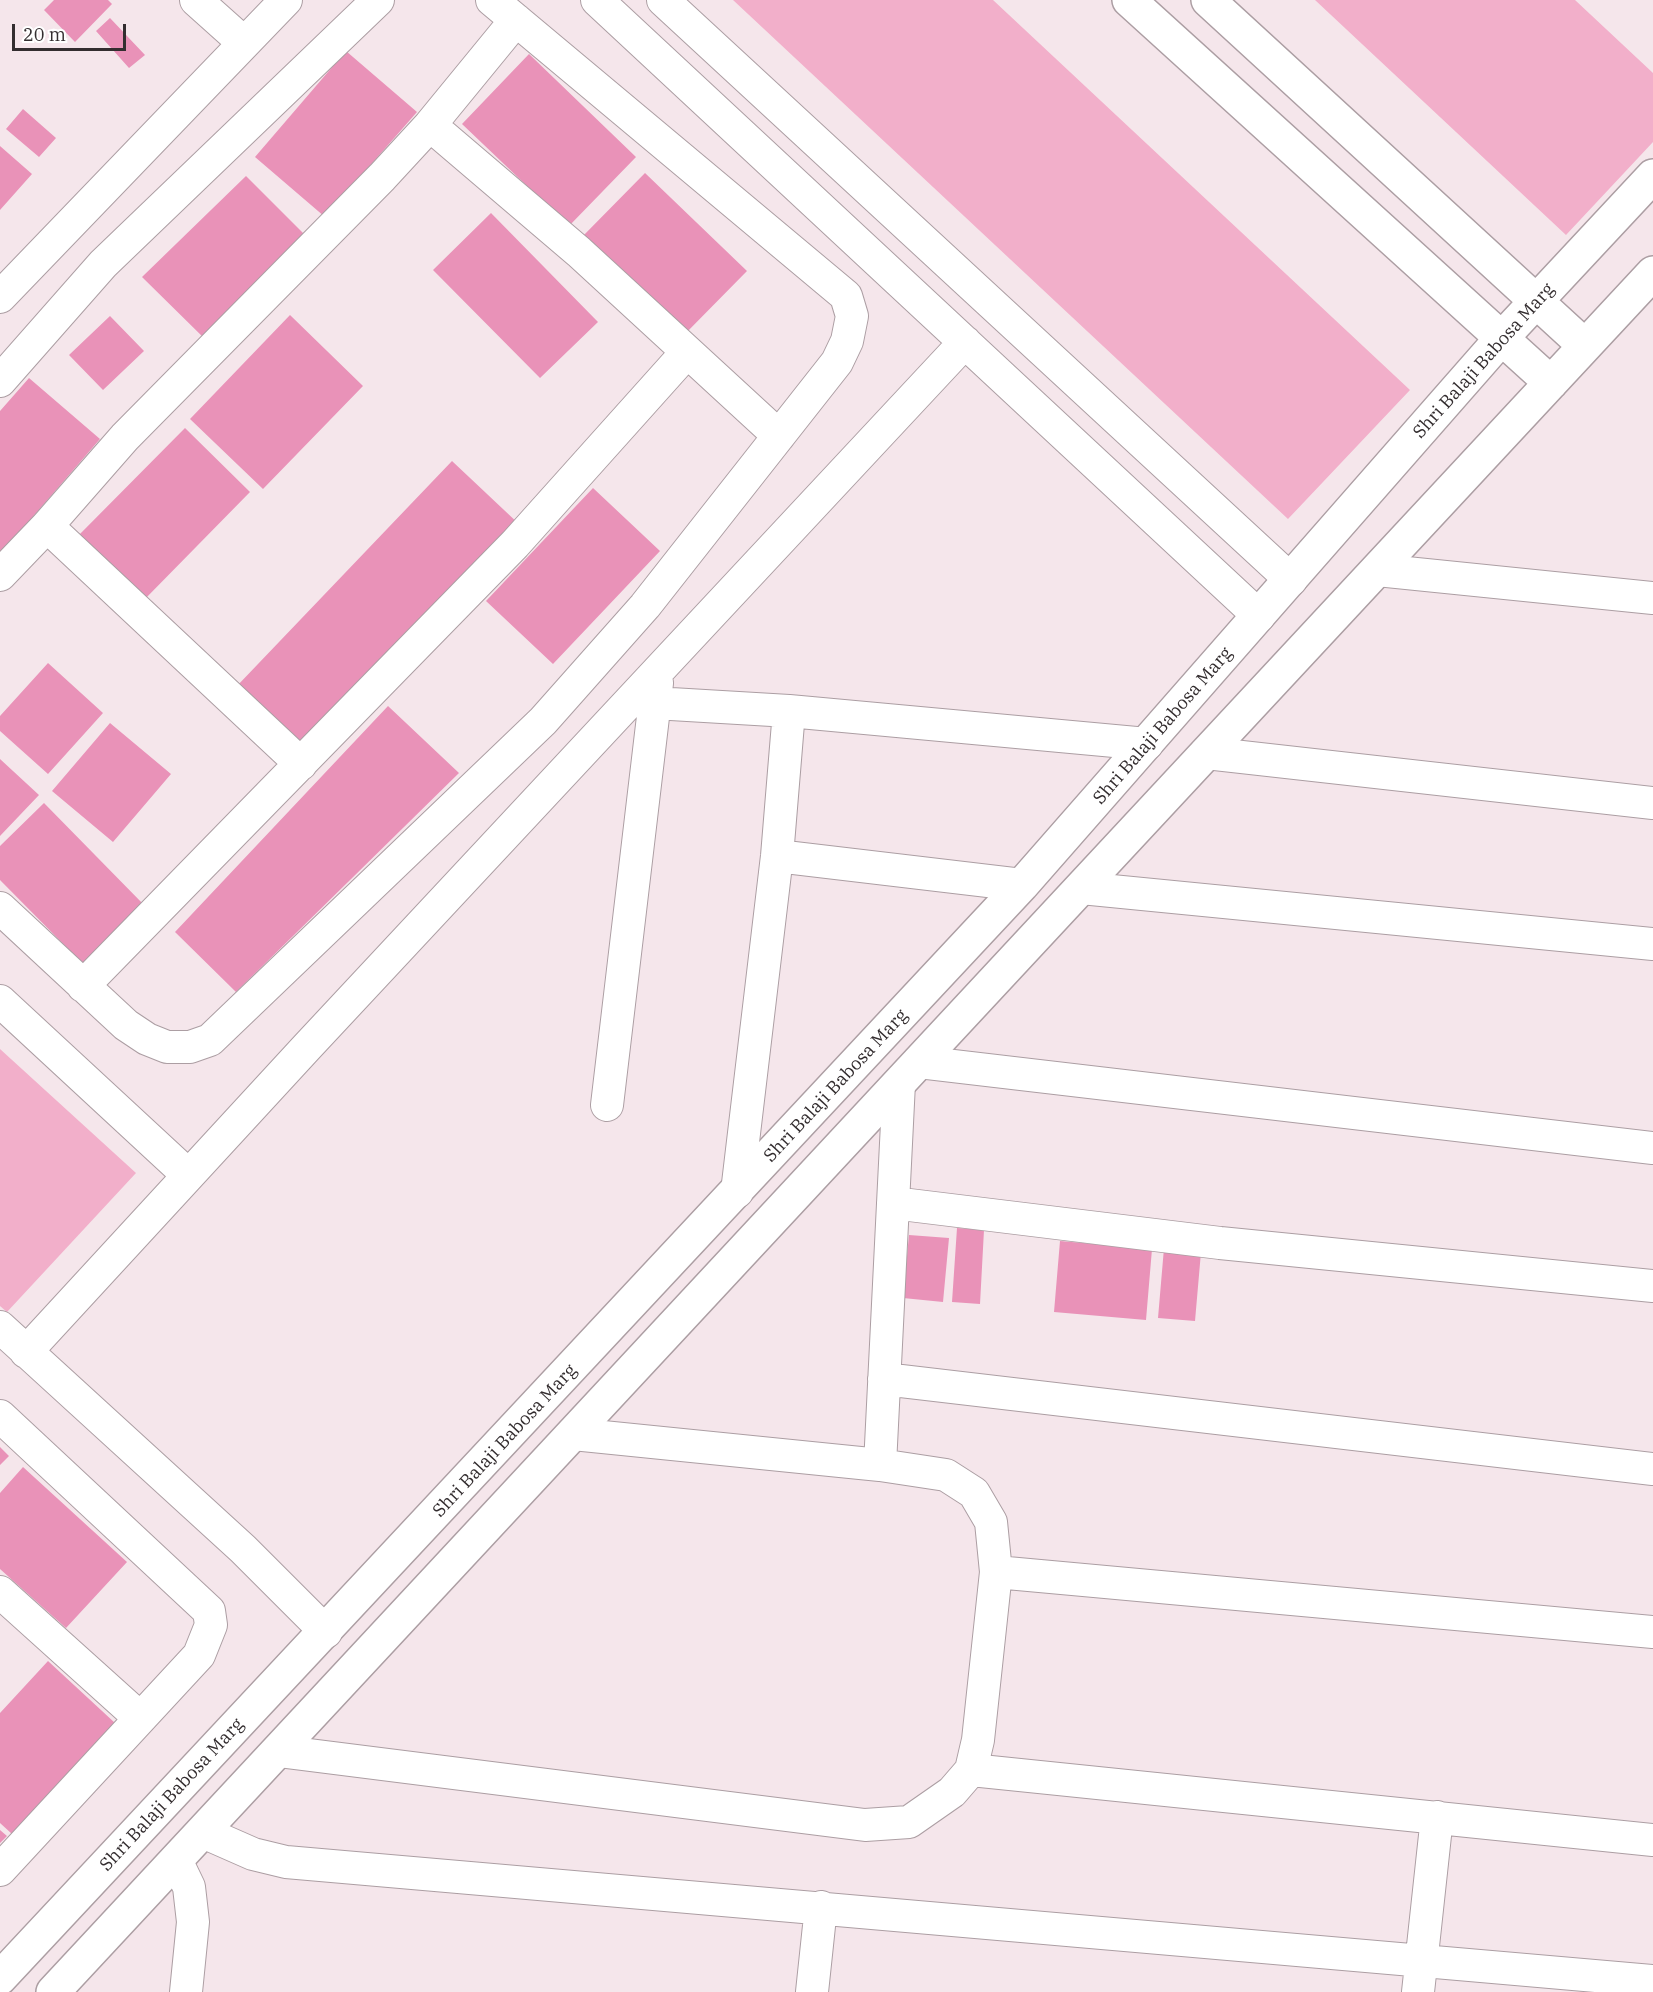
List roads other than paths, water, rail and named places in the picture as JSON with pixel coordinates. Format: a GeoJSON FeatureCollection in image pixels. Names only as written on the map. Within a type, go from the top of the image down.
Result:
{"type":"FeatureCollection","features":[{"type":"Feature","properties":{"kind":"street"},"geometry":{"type":"LineString","coordinates":[[196,0],[244,43]]}},
{"type":"Feature","properties":{"kind":"street"},"geometry":{"type":"LineString","coordinates":[[0,297],[286,0]]}},
{"type":"Feature","properties":{"kind":"street"},"geometry":{"type":"LineString","coordinates":[[0,381],[103,264],[378,0]]}},
{"type":"Feature","properties":{"kind":"street"},"geometry":{"type":"LineString","coordinates":[[0,908],[126,1025],[147,1039],[167,1047],[190,1047],[210,1040],[543,721],[645,606],[837,362],[847,341],[852,316],[846,296],[492,0]]}},
{"type":"Feature","properties":{"kind":"street"},"geometry":{"type":"LineString","coordinates":[[597,0],[1259,616]]}},
{"type":"Feature","properties":{"kind":"street"},"geometry":{"type":"LineString","coordinates":[[663,0],[1291,580]]}},
{"type":"Feature","properties":{"kind":"street"},"geometry":{"type":"LineString","coordinates":[[1129,0],[1500,340],[1551,383]]}},
{"type":"Feature","properties":{"kind":"street"},"geometry":{"type":"LineString","coordinates":[[1208,0],[1584,346]]}},
{"type":"Feature","properties":{"kind":"street"},"geometry":{"type":"LineString","coordinates":[[0,575],[47,526],[125,437],[430,124],[516,20]]}},
{"type":"Feature","properties":{"kind":"street"},"geometry":{"type":"LineString","coordinates":[[430,124],[579,252],[779,436]]}},
{"type":"Feature","properties":{"kind":"street","name":"Shri Balaji Babosa Marg"},"geometry":{"type":"LineString","coordinates":[[0,1978],[326,1632],[1022,885],[1500,340],[1653,176]]}},
{"type":"Feature","properties":{"kind":"street"},"geometry":{"type":"LineString","coordinates":[[53,1992],[1653,273]]}},
{"type":"Feature","properties":{"kind":"street"},"geometry":{"type":"LineString","coordinates":[[26,1352],[188,1175],[965,342]]}},
{"type":"Feature","properties":{"kind":"street"},"geometry":{"type":"LineString","coordinates":[[83,986],[515,544],[687,352]]}},
{"type":"Feature","properties":{"kind":"street"},"geometry":{"type":"LineString","coordinates":[[47,526],[301,764]]}},
{"type":"Feature","properties":{"kind":"street"},"geometry":{"type":"LineString","coordinates":[[1377,570],[1653,598]]}},
{"type":"Feature","properties":{"kind":"street"},"geometry":{"type":"LineString","coordinates":[[608,1105],[658,670]]}},
{"type":"Feature","properties":{"kind":"street"},"geometry":{"type":"LineString","coordinates":[[654,703],[789,711],[1147,744]]}},
{"type":"Feature","properties":{"kind":"street"},"geometry":{"type":"LineString","coordinates":[[737,1192],[777,856],[789,711]]}},
{"type":"Feature","properties":{"kind":"street"},"geometry":{"type":"LineString","coordinates":[[1206,753],[1653,803]]}},
{"type":"Feature","properties":{"kind":"street"},"geometry":{"type":"LineString","coordinates":[[777,856],[1022,885]]}},
{"type":"Feature","properties":{"kind":"street"},"geometry":{"type":"LineString","coordinates":[[1081,888],[1653,944]]}},
{"type":"Feature","properties":{"kind":"street"},"geometry":{"type":"LineString","coordinates":[[0,1001],[188,1175]]}},
{"type":"Feature","properties":{"kind":"street"},"geometry":{"type":"LineString","coordinates":[[909,1073],[1653,1148]]}},
{"type":"Feature","properties":{"kind":"street"},"geometry":{"type":"LineString","coordinates":[[880,1465],[893,1203],[909,1073]]}},
{"type":"Feature","properties":{"kind":"street"},"geometry":{"type":"LineString","coordinates":[[893,1203],[1220,1243],[1653,1286]]}},
{"type":"Feature","properties":{"kind":"street"},"geometry":{"type":"LineString","coordinates":[[0,1328],[243,1549],[326,1632]]}},
{"type":"Feature","properties":{"kind":"street"},"geometry":{"type":"LineString","coordinates":[[884,1379],[1653,1469]]}},
{"type":"Feature","properties":{"kind":"street"},"geometry":{"type":"LineString","coordinates":[[0,1416],[209,1611],[211,1625],[199,1655],[0,1870]]}},
{"type":"Feature","properties":{"kind":"street"},"geometry":{"type":"LineString","coordinates":[[278,1751],[865,1825],[909,1822],[952,1792],[971,1770],[978,1740],[996,1572],[991,1522],[974,1493],[946,1475],[880,1465],[573,1434]]}},
{"type":"Feature","properties":{"kind":"street"},"geometry":{"type":"LineString","coordinates":[[996,1572],[1653,1632]]}},
{"type":"Feature","properties":{"kind":"street"},"geometry":{"type":"LineString","coordinates":[[0,1592],[140,1718]]}},
{"type":"Feature","properties":{"kind":"street"},"geometry":{"type":"LineString","coordinates":[[971,1770],[1653,1840]]}},
{"type":"Feature","properties":{"kind":"street"},"geometry":{"type":"LineString","coordinates":[[1419,1977],[1437,1817]]}},
{"type":"Feature","properties":{"kind":"street"},"geometry":{"type":"LineString","coordinates":[[203,1832],[253,1854],[286,1862],[821,1907],[1419,1977],[1653,1981]]}},
{"type":"Feature","properties":{"kind":"street"},"geometry":{"type":"LineString","coordinates":[[176,1860],[189,1887],[193,1923],[186,1992]]}},
{"type":"Feature","properties":{"kind":"street"},"geometry":{"type":"LineString","coordinates":[[812,1992],[821,1907]]}}]}
